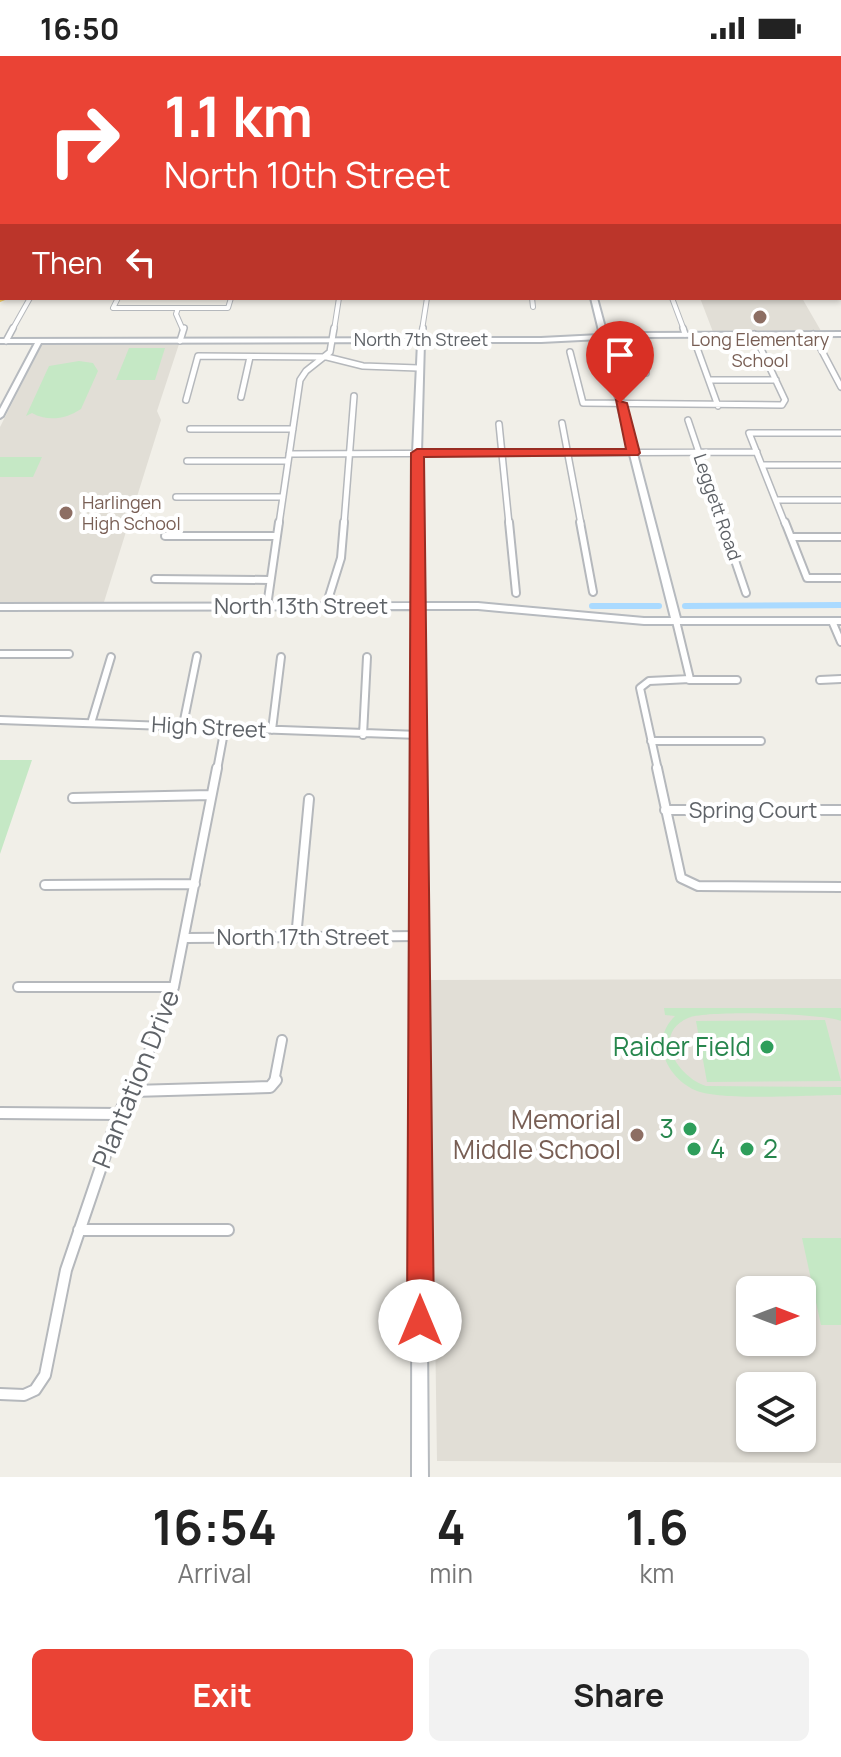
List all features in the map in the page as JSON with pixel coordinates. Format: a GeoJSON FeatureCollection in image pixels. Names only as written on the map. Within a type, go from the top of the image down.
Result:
{"type":"FeatureCollection","features":[{"type":"Feature","properties":{"kind":"street"},"geometry":{"type":"LineString","coordinates":[[3,341],[29,300]]}},
{"type":"Feature","properties":{"kind":"street"},"geometry":{"type":"LineString","coordinates":[[117,300],[113,308],[228,308],[230,300]]}},
{"type":"Feature","properties":{"kind":"street"},"geometry":{"type":"LineString","coordinates":[[171,308],[174,300]]}},
{"type":"Feature","properties":{"kind":"street"},"geometry":{"type":"LineString","coordinates":[[267,606],[300,380],[306,371],[327,357],[334,340],[339,300]]}},
{"type":"Feature","properties":{"kind":"street"},"geometry":{"type":"LineString","coordinates":[[420,1477],[417,453],[418,368],[427,300]]}},
{"type":"Feature","properties":{"kind":"street"},"geometry":{"type":"LineString","coordinates":[[532,300],[533,307]]}},
{"type":"Feature","properties":{"kind":"street"},"geometry":{"type":"LineString","coordinates":[[594,300],[691,676],[689,680]]}},
{"type":"Feature","properties":{"kind":"street"},"geometry":{"type":"LineString","coordinates":[[673,300],[710,380],[718,406]]}},
{"type":"Feature","properties":{"kind":"street"},"geometry":{"type":"LineString","coordinates":[[178,308],[176,314],[184,327],[180,341]]}},
{"type":"Feature","properties":{"kind":"street"},"geometry":{"type":"LineString","coordinates":[[570,352],[581,402],[718,406],[784,403],[754,334]]}},
{"type":"Feature","properties":{"kind":"street"},"geometry":{"type":"LineString","coordinates":[[813,334],[841,387]]}},
{"type":"Feature","properties":{"kind":"street","name":"North 7th Street"},"geometry":{"type":"LineString","coordinates":[[3,341],[421,340],[841,334]]}},
{"type":"Feature","properties":{"kind":"street"},"geometry":{"type":"LineString","coordinates":[[0,416],[39,341]]}},
{"type":"Feature","properties":{"kind":"street"},"geometry":{"type":"LineString","coordinates":[[613,373],[646,373],[640,353]]}},
{"type":"Feature","properties":{"kind":"street"},"geometry":{"type":"LineString","coordinates":[[186,400],[198,356],[327,357],[383,368],[418,368]]}},
{"type":"Feature","properties":{"kind":"street"},"geometry":{"type":"LineString","coordinates":[[241,397],[250,357]]}},
{"type":"Feature","properties":{"kind":"street"},"geometry":{"type":"LineString","coordinates":[[383,368],[384,357]]}},
{"type":"Feature","properties":{"kind":"street"},"geometry":{"type":"LineString","coordinates":[[710,380],[776,380]]}},
{"type":"Feature","properties":{"kind":"street"},"geometry":{"type":"LineString","coordinates":[[326,606],[341,558],[354,396]]}},
{"type":"Feature","properties":{"kind":"street","name":"Leggett Road"},"geometry":{"type":"LineString","coordinates":[[688,420],[746,593]]}},
{"type":"Feature","properties":{"kind":"street"},"geometry":{"type":"LineString","coordinates":[[562,423],[593,592]]}},
{"type":"Feature","properties":{"kind":"street"},"geometry":{"type":"LineString","coordinates":[[499,424],[516,593]]}},
{"type":"Feature","properties":{"kind":"street"},"geometry":{"type":"LineString","coordinates":[[190,429],[293,429]]}},
{"type":"Feature","properties":{"kind":"street"},"geometry":{"type":"LineString","coordinates":[[841,433],[749,433],[807,578],[841,578]]}},
{"type":"Feature","properties":{"kind":"street"},"geometry":{"type":"LineString","coordinates":[[187,461],[349,453],[757,452]]}},
{"type":"Feature","properties":{"kind":"street"},"geometry":{"type":"LineString","coordinates":[[762,465],[841,465]]}},
{"type":"Feature","properties":{"kind":"street"},"geometry":{"type":"LineString","coordinates":[[176,497],[283,497]]}},
{"type":"Feature","properties":{"kind":"street"},"geometry":{"type":"LineString","coordinates":[[777,500],[841,500]]}},
{"type":"Feature","properties":{"kind":"street"},"geometry":{"type":"LineString","coordinates":[[165,536],[276,536]]}},
{"type":"Feature","properties":{"kind":"street"},"geometry":{"type":"LineString","coordinates":[[791,537],[841,537]]}},
{"type":"Feature","properties":{"kind":"street"},"geometry":{"type":"LineString","coordinates":[[155,579],[270,580]]}},
{"type":"Feature","properties":{"kind":"street","name":"North 13th Street"},"geometry":{"type":"LineString","coordinates":[[0,607],[478,606],[608,619],[837,621]]}},
{"type":"Feature","properties":{"kind":"street"},"geometry":{"type":"LineString","coordinates":[[837,621],[841,642]]}},
{"type":"Feature","properties":{"kind":"street"},"geometry":{"type":"LineString","coordinates":[[0,654],[69,654]]}},
{"type":"Feature","properties":{"kind":"street"},"geometry":{"type":"LineString","coordinates":[[183,725],[197,656]]}},
{"type":"Feature","properties":{"kind":"street"},"geometry":{"type":"LineString","coordinates":[[92,720],[111,657]]}},
{"type":"Feature","properties":{"kind":"street"},"geometry":{"type":"LineString","coordinates":[[272,730],[281,657]]}},
{"type":"Feature","properties":{"kind":"street"},"geometry":{"type":"LineString","coordinates":[[363,735],[367,657]]}},
{"type":"Feature","properties":{"kind":"street"},"geometry":{"type":"LineString","coordinates":[[820,680],[841,679]]}},
{"type":"Feature","properties":{"kind":"street"},"geometry":{"type":"LineString","coordinates":[[737,680],[649,681],[642,685],[678,873],[691,885],[841,887]]}},
{"type":"Feature","properties":{"kind":"street","name":"High Street"},"geometry":{"type":"LineString","coordinates":[[0,720],[92,720],[363,735],[419,735]]}},
{"type":"Feature","properties":{"kind":"street","name":"Plantation Drive"},"geometry":{"type":"LineString","coordinates":[[0,1394],[24,1395],[35,1390],[45,1375],[66,1270],[79,1230],[119,1114],[133,1091],[174,987],[225,727]]}},
{"type":"Feature","properties":{"kind":"street"},"geometry":{"type":"LineString","coordinates":[[651,741],[761,741]]}},
{"type":"Feature","properties":{"kind":"street"},"geometry":{"type":"LineString","coordinates":[[73,798],[211,795]]}},
{"type":"Feature","properties":{"kind":"street"},"geometry":{"type":"LineString","coordinates":[[296,938],[309,799]]}},
{"type":"Feature","properties":{"kind":"street","name":"Spring Court"},"geometry":{"type":"LineString","coordinates":[[665,810],[841,810]]}},
{"type":"Feature","properties":{"kind":"street"},"geometry":{"type":"LineString","coordinates":[[45,885],[195,884]]}},
{"type":"Feature","properties":{"kind":"street","name":"North 17th Street"},"geometry":{"type":"LineString","coordinates":[[186,938],[419,936]]}},
{"type":"Feature","properties":{"kind":"street"},"geometry":{"type":"LineString","coordinates":[[18,987],[174,987]]}},
{"type":"Feature","properties":{"kind":"street"},"geometry":{"type":"LineString","coordinates":[[133,1091],[270,1087],[277,1079],[282,1040]]}},
{"type":"Feature","properties":{"kind":"street"},"geometry":{"type":"LineString","coordinates":[[0,1113],[119,1114]]}},
{"type":"Feature","properties":{"kind":"street"},"geometry":{"type":"LineString","coordinates":[[79,1230],[228,1230]]}},
{"type":"Feature","properties":{"kind":"shaded area","name":"Long Elementary School"},"geometry":{"type":"Polygon","coordinates":[[[701,300],[803,300],[821,331],[713,332],[701,300]]]}},
{"type":"Feature","properties":{"kind":"shaded area","name":"Harlingen High School"},"geometry":{"type":"Polygon","coordinates":[[[42,344],[179,344],[157,411],[161,420],[104,602],[0,602],[0,427],[42,344]]]}},
{"type":"Feature","properties":{"kind":"shaded area","name":"Memorial Middle School"},"geometry":{"type":"Polygon","coordinates":[[[841,979],[841,1463],[437,1461],[430,980],[841,979]]]}},
{"type":"Feature","properties":{"kind":"green space"},"geometry":{"type":"Polygon","coordinates":[[[129,348],[165,348],[155,380],[116,380],[129,348]]]}},
{"type":"Feature","properties":{"kind":"green space"},"geometry":{"type":"Polygon","coordinates":[[[79,361],[93,363],[98,371],[81,409],[57,418],[44,418],[32,413],[26,416],[49,366],[79,361]]]}},
{"type":"Feature","properties":{"kind":"green space"},"geometry":{"type":"Polygon","coordinates":[[[0,457],[42,457],[33,477],[0,477],[0,457]]]}},
{"type":"Feature","properties":{"kind":"green space"},"geometry":{"type":"Polygon","coordinates":[[[0,760],[32,760],[0,854],[0,760]]]}},
{"type":"Feature","properties":{"kind":"green space"},"geometry":{"type":"Polygon","coordinates":[[[664,1008],[841,1008],[841,1021],[789,1014],[739,1013],[688,1018],[677,1025],[670,1045],[678,1065],[706,1086],[841,1087],[841,1095],[726,1096],[697,1091],[676,1077],[666,1061],[663,1039],[668,1024],[675,1016],[665,1015],[664,1008]]]}},
{"type":"Feature","properties":{"kind":"green space","name":"Raider Field"},"geometry":{"type":"Polygon","coordinates":[[[825,1020],[841,1081],[707,1082],[696,1021],[825,1020]]]}},
{"type":"Feature","properties":{"kind":"green space"},"geometry":{"type":"Polygon","coordinates":[[[802,1238],[841,1238],[841,1325],[821,1325],[816,1302],[816,1276],[810,1276],[802,1238]]]}},
{"type":"Feature","properties":{"kind":"waterway"},"geometry":{"type":"LineString","coordinates":[[685,606],[841,605]]}},
{"type":"Feature","properties":{"kind":"waterway"},"geometry":{"type":"LineString","coordinates":[[592,606],[659,606]]}},
{"type":"Feature","properties":{"kind":"place","name":"Long Elementary School"},"geometry":{"type":"Point","coordinates":[760,317]}},
{"type":"Feature","properties":{"kind":"place","name":"Harlingen High School"},"geometry":{"type":"Point","coordinates":[66,513]}},
{"type":"Feature","properties":{"kind":"place","name":"Raider Field"},"geometry":{"type":"Point","coordinates":[767,1047]}},
{"type":"Feature","properties":{"kind":"place","name":"3"},"geometry":{"type":"Point","coordinates":[690,1129]}},
{"type":"Feature","properties":{"kind":"place","name":"Memorial Middle School"},"geometry":{"type":"Point","coordinates":[637,1135]}},
{"type":"Feature","properties":{"kind":"place","name":"4"},"geometry":{"type":"Point","coordinates":[694,1149]}},
{"type":"Feature","properties":{"kind":"place","name":"2"},"geometry":{"type":"Point","coordinates":[747,1149]}},
{"type":"Feature","properties":{"kind":"route"},"geometry":{"type":"LineString","coordinates":[[420,1321],[417,453],[633,453],[620,403]]}}]}
